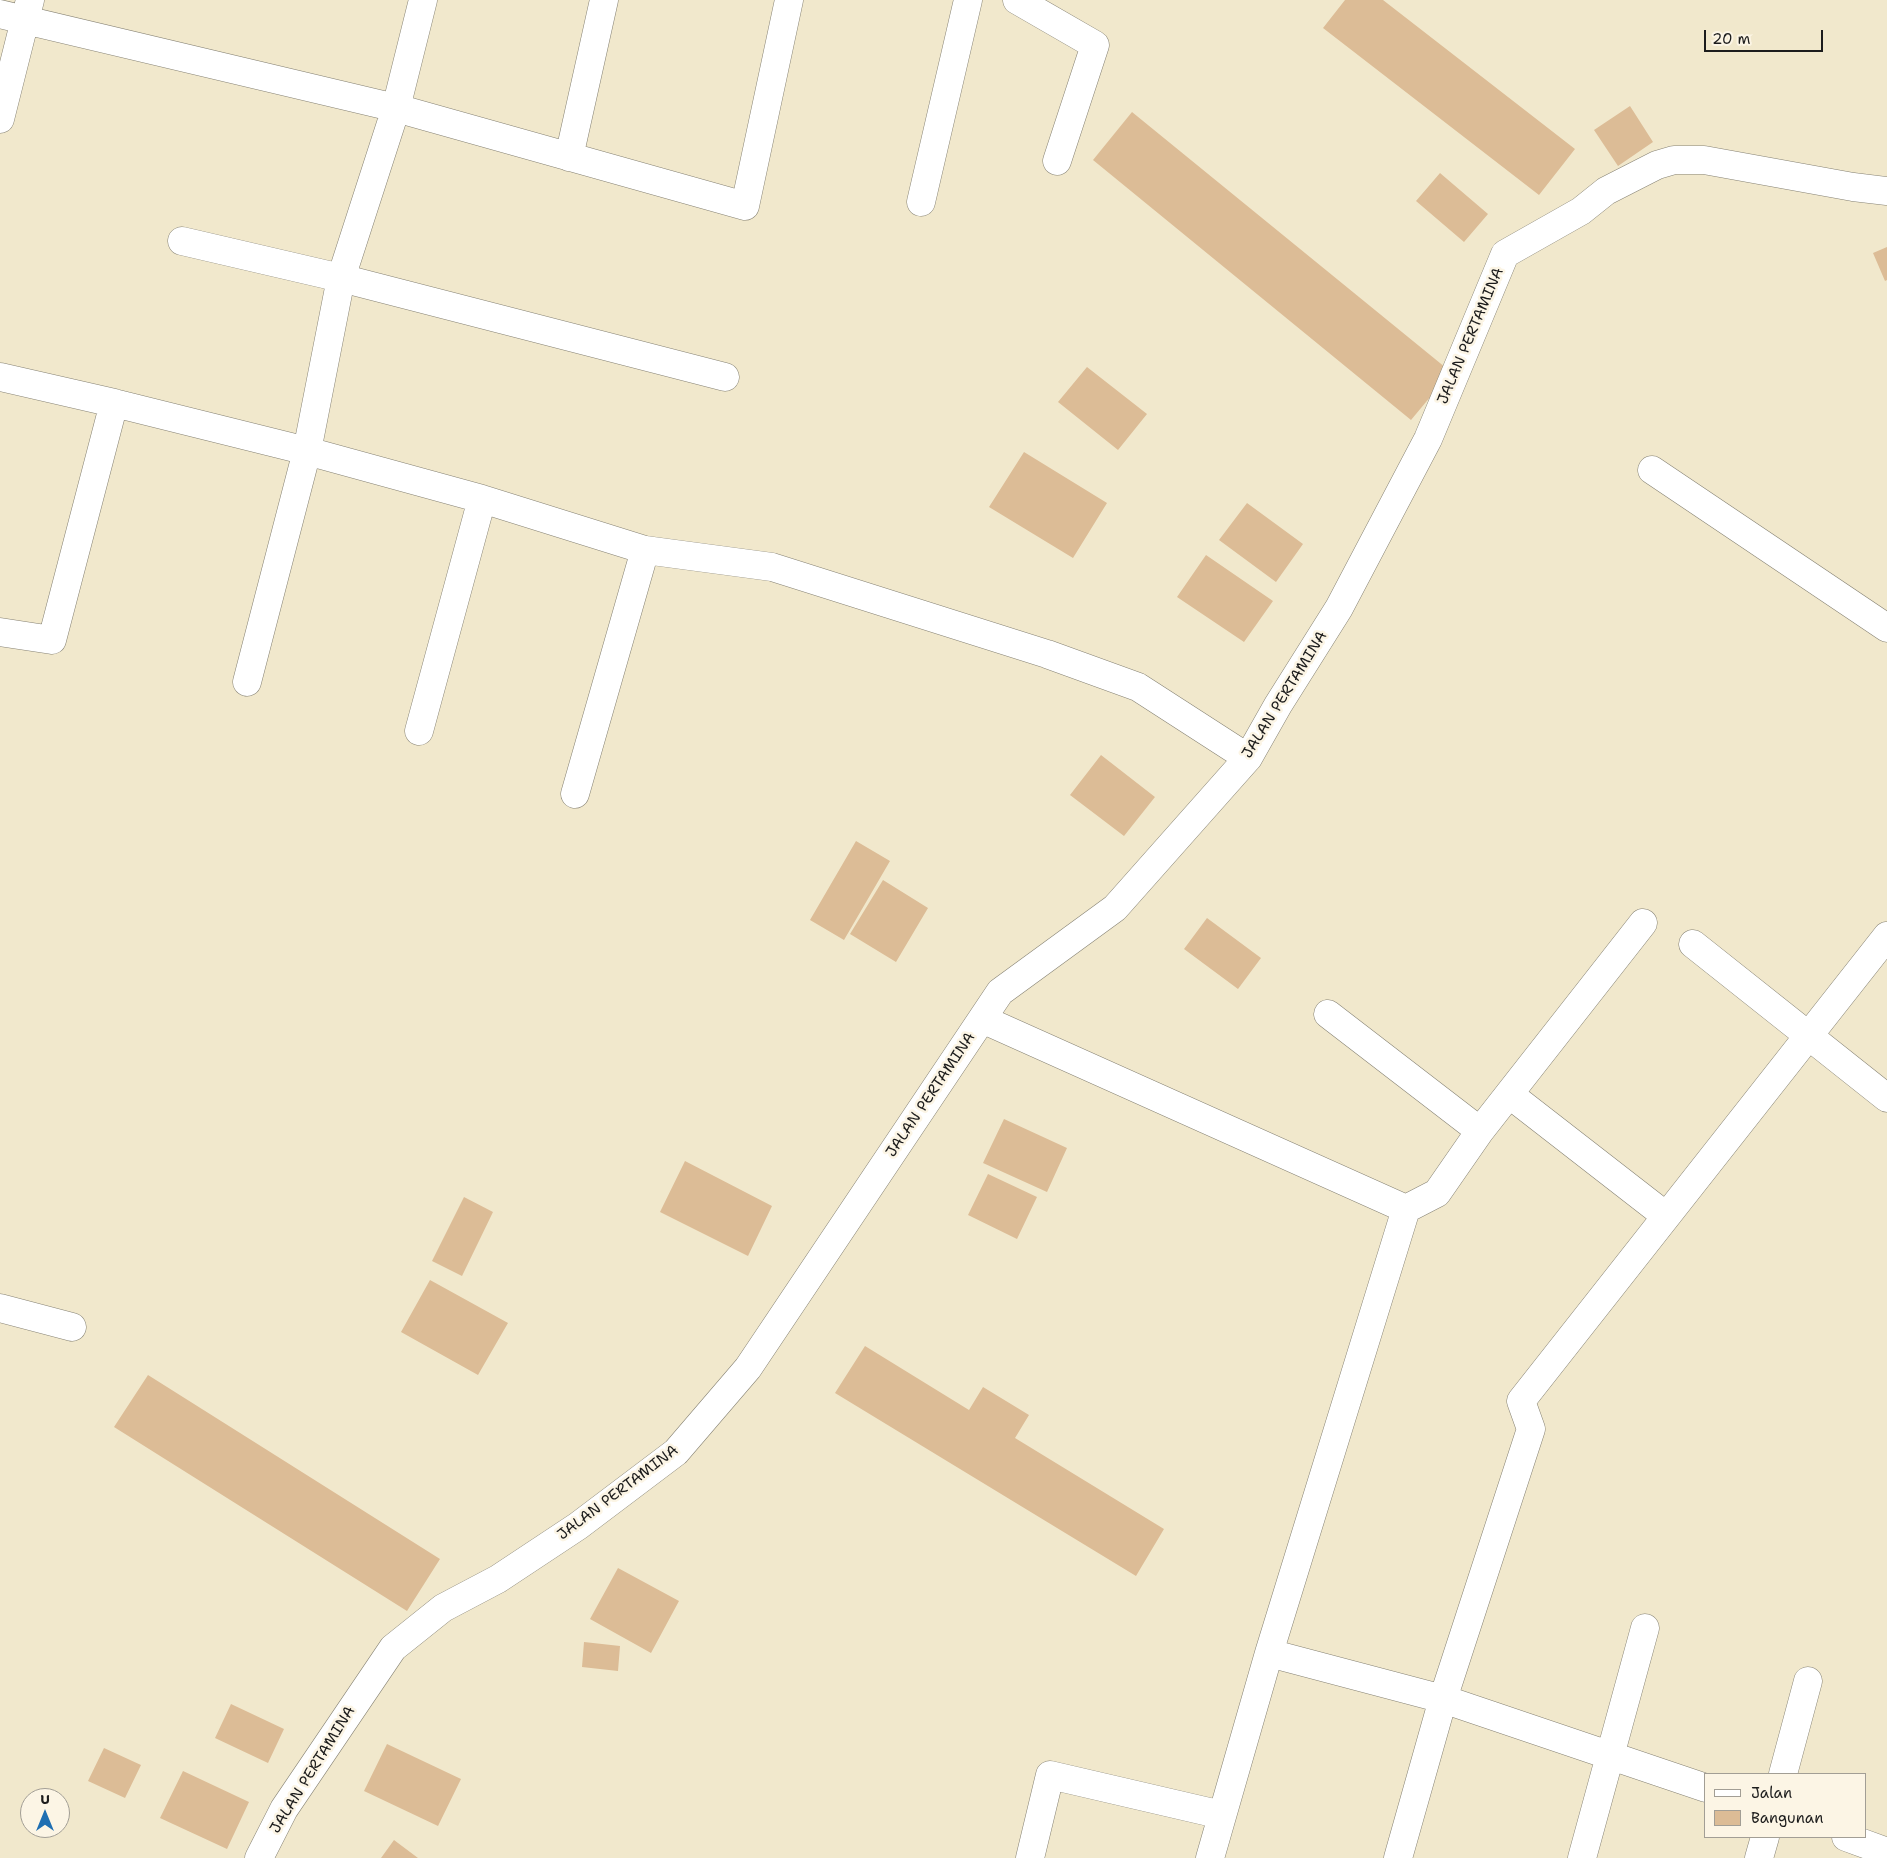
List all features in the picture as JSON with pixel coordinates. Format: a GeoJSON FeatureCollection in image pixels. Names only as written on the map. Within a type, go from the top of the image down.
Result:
{"type":"FeatureCollection","features":[{"type":"Feature","properties":{"kind":"street"},"geometry":{"type":"LineString","coordinates":[[248,682],[307,451],[341,278],[396,108],[422,0]]}},
{"type":"Feature","properties":{"kind":"street"},"geometry":{"type":"LineString","coordinates":[[569,157],[604,0]]}},
{"type":"Feature","properties":{"kind":"street"},"geometry":{"type":"LineString","coordinates":[[0,119],[18,11],[396,108],[745,206],[789,0]]}},
{"type":"Feature","properties":{"kind":"street"},"geometry":{"type":"LineString","coordinates":[[921,202],[968,0]]}},
{"type":"Feature","properties":{"kind":"street"},"geometry":{"type":"LineString","coordinates":[[1017,0],[1095,45],[1057,161]]}},
{"type":"Feature","properties":{"kind":"street","name":"JALAN PERTAMINA"},"geometry":{"type":"LineString","coordinates":[[259,1858],[284,1809],[393,1648],[444,1608],[498,1579],[578,1526],[676,1452],[727,1395],[748,1368],[1000,992],[1114,908],[1248,758],[1278,705],[1339,608],[1428,439],[1504,254],[1581,211],[1606,191],[1657,165],[1674,160],[1704,160],[1853,187],[1887,191]]}},
{"type":"Feature","properties":{"kind":"street"},"geometry":{"type":"LineString","coordinates":[[182,241],[341,278],[725,377]]}},
{"type":"Feature","properties":{"kind":"street"},"geometry":{"type":"LineString","coordinates":[[0,377],[307,451],[482,499],[645,550],[772,567],[1047,654],[1138,687],[1248,758]]}},
{"type":"Feature","properties":{"kind":"street"},"geometry":{"type":"LineString","coordinates":[[0,632],[52,640],[114,403]]}},
{"type":"Feature","properties":{"kind":"street"},"geometry":{"type":"LineString","coordinates":[[1652,470],[1887,628]]}},
{"type":"Feature","properties":{"kind":"street"},"geometry":{"type":"LineString","coordinates":[[419,731],[482,499]]}},
{"type":"Feature","properties":{"kind":"street"},"geometry":{"type":"LineString","coordinates":[[574,794],[645,550]]}},
{"type":"Feature","properties":{"kind":"street"},"geometry":{"type":"LineString","coordinates":[[1210,1858],[1269,1653],[1406,1209],[1437,1193],[1480,1131],[1643,923]]}},
{"type":"Feature","properties":{"kind":"street"},"geometry":{"type":"LineString","coordinates":[[1398,1858],[1443,1699],[1531,1428],[1521,1401],[1887,936]]}},
{"type":"Feature","properties":{"kind":"street"},"geometry":{"type":"LineString","coordinates":[[1693,944],[1887,1098]]}},
{"type":"Feature","properties":{"kind":"street"},"geometry":{"type":"LineString","coordinates":[[1328,1014],[1480,1131]]}},
{"type":"Feature","properties":{"kind":"street"},"geometry":{"type":"LineString","coordinates":[[982,1019],[1406,1209]]}},
{"type":"Feature","properties":{"kind":"street"},"geometry":{"type":"LineString","coordinates":[[1509,1094],[1666,1216]]}},
{"type":"Feature","properties":{"kind":"street"},"geometry":{"type":"LineString","coordinates":[[0,1308],[72,1327]]}},
{"type":"Feature","properties":{"kind":"street"},"geometry":{"type":"LineString","coordinates":[[1582,1858],[1645,1628]]}},
{"type":"Feature","properties":{"kind":"street"},"geometry":{"type":"LineString","coordinates":[[1269,1653],[1443,1699],[1704,1787]]}},
{"type":"Feature","properties":{"kind":"street"},"geometry":{"type":"LineString","coordinates":[[1783,1773],[1808,1682]]}},
{"type":"Feature","properties":{"kind":"street"},"geometry":{"type":"LineString","coordinates":[[1030,1858],[1050,1775],[1222,1816]]}},
{"type":"Feature","properties":{"kind":"street"},"geometry":{"type":"LineString","coordinates":[[1760,1858],[1765,1838]]}},
{"type":"Feature","properties":{"kind":"street"},"geometry":{"type":"LineString","coordinates":[[1849,1838],[1887,1852]]}},
{"type":"Feature","properties":{"kind":"building"},"geometry":{"type":"Polygon","coordinates":[[[1345,0],[1383,0],[1575,149],[1539,195],[1323,28],[1345,0]]]}},
{"type":"Feature","properties":{"kind":"building"},"geometry":{"type":"Polygon","coordinates":[[[1630,106],[1653,142],[1618,166],[1594,130],[1630,106]]]}},
{"type":"Feature","properties":{"kind":"building"},"geometry":{"type":"Polygon","coordinates":[[[1132,112],[1451,372],[1411,420],[1093,160],[1132,112]]]}},
{"type":"Feature","properties":{"kind":"building"},"geometry":{"type":"Polygon","coordinates":[[[1440,173],[1488,214],[1464,242],[1416,201],[1440,173]]]}},
{"type":"Feature","properties":{"kind":"building"},"geometry":{"type":"Polygon","coordinates":[[[1887,247],[1887,280],[1885,281],[1873,253],[1887,247]]]}},
{"type":"Feature","properties":{"kind":"building"},"geometry":{"type":"Polygon","coordinates":[[[1087,367],[1147,414],[1118,450],[1058,402],[1087,367]]]}},
{"type":"Feature","properties":{"kind":"building"},"geometry":{"type":"Polygon","coordinates":[[[1024,452],[1107,503],[1073,558],[989,507],[1024,452]]]}},
{"type":"Feature","properties":{"kind":"building"},"geometry":{"type":"Polygon","coordinates":[[[1247,503],[1303,544],[1276,582],[1219,540],[1247,503]]]}},
{"type":"Feature","properties":{"kind":"building"},"geometry":{"type":"Polygon","coordinates":[[[1206,555],[1273,601],[1244,642],[1177,597],[1206,555]]]}},
{"type":"Feature","properties":{"kind":"building"},"geometry":{"type":"Polygon","coordinates":[[[1101,755],[1155,797],[1124,836],[1070,795],[1101,755]]]}},
{"type":"Feature","properties":{"kind":"building"},"geometry":{"type":"Polygon","coordinates":[[[856,841],[890,861],[844,940],[810,920],[856,841]]]}},
{"type":"Feature","properties":{"kind":"building"},"geometry":{"type":"Polygon","coordinates":[[[883,880],[928,908],[896,962],[850,934],[883,880]]]}},
{"type":"Feature","properties":{"kind":"building"},"geometry":{"type":"Polygon","coordinates":[[[1207,918],[1261,958],[1238,989],[1184,949],[1207,918]]]}},
{"type":"Feature","properties":{"kind":"building"},"geometry":{"type":"Polygon","coordinates":[[[1004,1119],[1067,1148],[1047,1192],[983,1163],[1004,1119]]]}},
{"type":"Feature","properties":{"kind":"building"},"geometry":{"type":"Polygon","coordinates":[[[685,1161],[772,1206],[748,1256],[660,1212],[685,1161]]]}},
{"type":"Feature","properties":{"kind":"building"},"geometry":{"type":"Polygon","coordinates":[[[988,1174],[1037,1197],[1017,1239],[968,1215],[988,1174]]]}},
{"type":"Feature","properties":{"kind":"building"},"geometry":{"type":"Polygon","coordinates":[[[464,1197],[493,1212],[462,1276],[432,1261],[464,1197]]]}},
{"type":"Feature","properties":{"kind":"building"},"geometry":{"type":"Polygon","coordinates":[[[430,1280],[508,1323],[478,1375],[401,1332],[430,1280]]]}},
{"type":"Feature","properties":{"kind":"building"},"geometry":{"type":"Polygon","coordinates":[[[865,1346],[969,1410],[983,1387],[1029,1415],[1015,1438],[1164,1529],[1136,1576],[835,1393],[865,1346]]]}},
{"type":"Feature","properties":{"kind":"building"},"geometry":{"type":"Polygon","coordinates":[[[148,1375],[440,1559],[407,1611],[114,1427],[148,1375]]]}},
{"type":"Feature","properties":{"kind":"building"},"geometry":{"type":"Polygon","coordinates":[[[618,1568],[679,1601],[651,1653],[590,1619],[618,1568]]]}},
{"type":"Feature","properties":{"kind":"building"},"geometry":{"type":"Polygon","coordinates":[[[584,1642],[620,1646],[618,1671],[582,1667],[584,1642]]]}},
{"type":"Feature","properties":{"kind":"building"},"geometry":{"type":"Polygon","coordinates":[[[231,1704],[284,1729],[268,1763],[215,1738],[231,1704]]]}},
{"type":"Feature","properties":{"kind":"building"},"geometry":{"type":"Polygon","coordinates":[[[387,1744],[461,1779],[438,1826],[364,1791],[387,1744]]]}},
{"type":"Feature","properties":{"kind":"building"},"geometry":{"type":"Polygon","coordinates":[[[104,1748],[141,1765],[125,1798],[88,1781],[104,1748]]]}},
{"type":"Feature","properties":{"kind":"building"},"geometry":{"type":"Polygon","coordinates":[[[183,1771],[249,1802],[227,1849],[160,1818],[183,1771]]]}},
{"type":"Feature","properties":{"kind":"building"},"geometry":{"type":"Polygon","coordinates":[[[394,1840],[418,1858],[381,1858],[394,1840]]]}}]}
